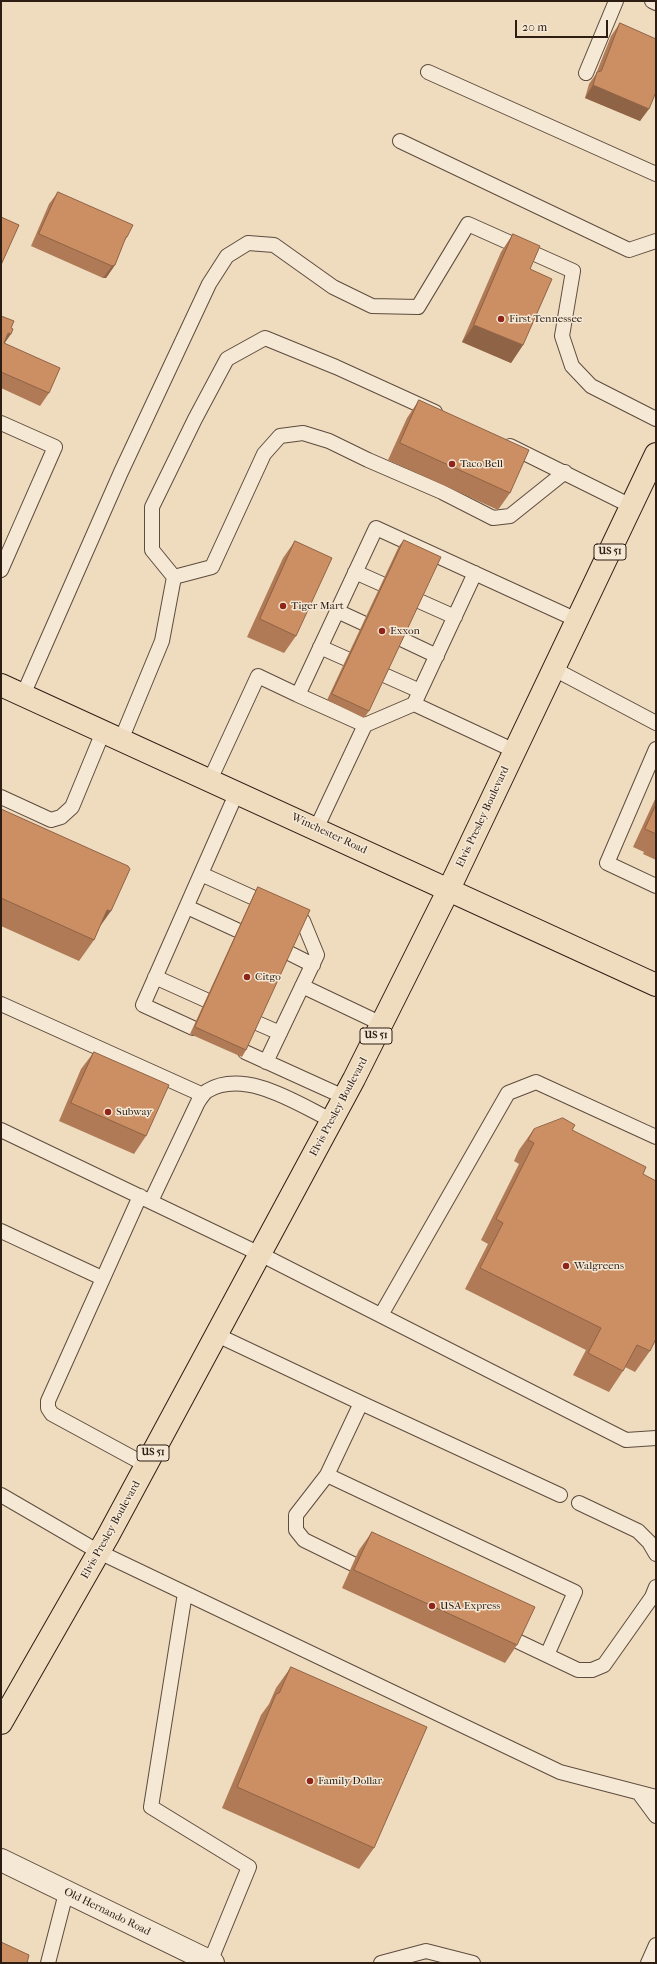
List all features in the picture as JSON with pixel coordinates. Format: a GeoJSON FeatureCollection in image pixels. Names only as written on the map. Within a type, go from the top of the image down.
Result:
{"type":"FeatureCollection","features":[{"type":"Feature","properties":{"kind":"main road","name":"Elvis Presley Boulevard"},"geometry":{"type":"LineString","coordinates":[[1,1723],[99,1552],[217,1335],[382,1024],[449,889],[656,454]]}},
{"type":"Feature","properties":{"kind":"main road","name":"Winchester Road"},"geometry":{"type":"LineString","coordinates":[[1,685],[656,985]]}},
{"type":"Feature","properties":{"kind":"street","name":"Old Hernando Road"},"geometry":{"type":"LineString","coordinates":[[1,1860],[66,1893],[212,1962]]}},
{"type":"Feature","properties":{"kind":"lane"},"geometry":{"type":"LineString","coordinates":[[586,73],[616,1]]}},
{"type":"Feature","properties":{"kind":"lane"},"geometry":{"type":"LineString","coordinates":[[652,1],[656,3]]}},
{"type":"Feature","properties":{"kind":"lane"},"geometry":{"type":"LineString","coordinates":[[428,72],[656,174]]}},
{"type":"Feature","properties":{"kind":"lane"},"geometry":{"type":"LineString","coordinates":[[400,141],[629,250],[656,241]]}},
{"type":"Feature","properties":{"kind":"lane"},"geometry":{"type":"LineString","coordinates":[[23,695],[121,472],[209,284],[227,256],[248,243],[274,245],[333,287],[372,306],[418,306],[468,224],[573,271],[562,336],[572,366],[591,386],[656,419]]}},
{"type":"Feature","properties":{"kind":"lane"},"geometry":{"type":"LineString","coordinates":[[1,797],[51,820],[61,817],[72,807],[112,736],[162,641],[174,577],[152,550],[152,507],[194,419],[227,359],[265,338],[336,367],[449,418]]}},
{"type":"Feature","properties":{"kind":"lane"},"geometry":{"type":"LineString","coordinates":[[1,423],[55,447],[1,570]]}},
{"type":"Feature","properties":{"kind":"lane"},"geometry":{"type":"LineString","coordinates":[[174,577],[212,567],[264,454],[280,436],[303,434],[329,441],[368,460],[442,492],[493,518],[510,516],[565,472]]}},
{"type":"Feature","properties":{"kind":"lane"},"geometry":{"type":"LineString","coordinates":[[499,441],[565,472],[631,506]]}},
{"type":"Feature","properties":{"kind":"lane"},"geometry":{"type":"LineString","coordinates":[[298,695],[376,528],[577,620]]}},
{"type":"Feature","properties":{"kind":"lane"},"geometry":{"type":"LineString","coordinates":[[355,572],[382,584]]}},
{"type":"Feature","properties":{"kind":"lane"},"geometry":{"type":"LineString","coordinates":[[316,829],[364,725],[414,704],[475,573]]}},
{"type":"Feature","properties":{"kind":"lane"},"geometry":{"type":"LineString","coordinates":[[419,601],[454,617]]}},
{"type":"Feature","properties":{"kind":"lane"},"geometry":{"type":"LineString","coordinates":[[337,611],[363,623]]}},
{"type":"Feature","properties":{"kind":"lane"},"geometry":{"type":"LineString","coordinates":[[401,640],[437,656]]}},
{"type":"Feature","properties":{"kind":"lane"},"geometry":{"type":"LineString","coordinates":[[320,647],[347,659]]}},
{"type":"Feature","properties":{"kind":"lane"},"geometry":{"type":"LineString","coordinates":[[554,669],[656,722]]}},
{"type":"Feature","properties":{"kind":"lane"},"geometry":{"type":"LineString","coordinates":[[384,675],[420,691]]}},
{"type":"Feature","properties":{"kind":"lane"},"geometry":{"type":"LineString","coordinates":[[210,780],[258,676],[364,725]]}},
{"type":"Feature","properties":{"kind":"lane"},"geometry":{"type":"LineString","coordinates":[[414,704],[515,751]]}},
{"type":"Feature","properties":{"kind":"lane"},"geometry":{"type":"LineString","coordinates":[[656,749],[607,863],[656,886]]}},
{"type":"Feature","properties":{"kind":"lane"},"geometry":{"type":"LineString","coordinates":[[193,1028],[143,1005],[237,792]]}},
{"type":"Feature","properties":{"kind":"lane"},"geometry":{"type":"LineString","coordinates":[[201,874],[252,897]]}},
{"type":"Feature","properties":{"kind":"lane"},"geometry":{"type":"LineString","coordinates":[[187,907],[237,930]]}},
{"type":"Feature","properties":{"kind":"lane"},"geometry":{"type":"LineString","coordinates":[[266,1062],[317,955],[303,921]]}},
{"type":"Feature","properties":{"kind":"lane"},"geometry":{"type":"LineString","coordinates":[[289,953],[312,965]]}},
{"type":"Feature","properties":{"kind":"lane"},"geometry":{"type":"LineString","coordinates":[[155,977],[206,1000]]}},
{"type":"Feature","properties":{"kind":"lane"},"geometry":{"type":"LineString","coordinates":[[302,986],[382,1024]]}},
{"type":"Feature","properties":{"kind":"lane"},"geometry":{"type":"LineString","coordinates":[[1,1004],[203,1095]]}},
{"type":"Feature","properties":{"kind":"lane"},"geometry":{"type":"LineString","coordinates":[[257,1023],[280,1034]]}},
{"type":"Feature","properties":{"kind":"lane"},"geometry":{"type":"LineString","coordinates":[[244,1052],[344,1097]]}},
{"type":"Feature","properties":{"kind":"lane"},"geometry":{"type":"LineString","coordinates":[[381,1315],[508,1093],[536,1082],[656,1137]]}},
{"type":"Feature","properties":{"kind":"lane"},"geometry":{"type":"LineString","coordinates":[[146,1465],[52,1414],[48,1408],[48,1401],[102,1278],[198,1102],[207,1091],[225,1085],[253,1085],[271,1090],[331,1120]]}},
{"type":"Feature","properties":{"kind":"lane"},"geometry":{"type":"LineString","coordinates":[[1,1130],[146,1198],[260,1254],[626,1440],[656,1438]]}},
{"type":"Feature","properties":{"kind":"lane"},"geometry":{"type":"LineString","coordinates":[[1,1231],[102,1278]]}},
{"type":"Feature","properties":{"kind":"lane"},"geometry":{"type":"LineString","coordinates":[[217,1335],[560,1495]]}},
{"type":"Feature","properties":{"kind":"lane"},"geometry":{"type":"LineString","coordinates":[[353,1564],[304,1540],[296,1530],[296,1515],[327,1475],[361,1403]]}},
{"type":"Feature","properties":{"kind":"lane"},"geometry":{"type":"LineString","coordinates":[[327,1475],[575,1592],[547,1655]]}},
{"type":"Feature","properties":{"kind":"lane"},"geometry":{"type":"LineString","coordinates":[[1,1495],[99,1552],[560,1772],[656,1797]]}},
{"type":"Feature","properties":{"kind":"lane"},"geometry":{"type":"LineString","coordinates":[[579,1503],[638,1530],[649,1542],[656,1554]]}},
{"type":"Feature","properties":{"kind":"lane"},"geometry":{"type":"LineString","coordinates":[[516,1640],[578,1670],[592,1670],[604,1665],[652,1597],[656,1587]]}},
{"type":"Feature","properties":{"kind":"lane"},"geometry":{"type":"LineString","coordinates":[[185,1593],[151,1807],[249,1867],[212,1962]]}},
{"type":"Feature","properties":{"kind":"lane"},"geometry":{"type":"LineString","coordinates":[[639,1793],[656,1816]]}},
{"type":"Feature","properties":{"kind":"lane"},"geometry":{"type":"LineString","coordinates":[[48,1963],[66,1893]]}},
{"type":"Feature","properties":{"kind":"lane"},"geometry":{"type":"LineString","coordinates":[[648,1963],[656,1945]]}},
{"type":"Feature","properties":{"kind":"lane"},"geometry":{"type":"LineString","coordinates":[[381,1963],[426,1951],[472,1963]]}},
{"type":"Feature","properties":{"kind":"building"},"geometry":{"type":"Polygon","coordinates":[[[620,23],[656,39],[656,92],[649,109],[593,85],[597,72],[601,71],[620,23]]]}},
{"type":"Feature","properties":{"kind":"building"},"geometry":{"type":"Polygon","coordinates":[[[58,192],[133,225],[126,237],[115,265],[112,266],[39,234],[58,192]]]}},
{"type":"Feature","properties":{"kind":"building"},"geometry":{"type":"Polygon","coordinates":[[[1,217],[19,225],[1,265],[1,217]]]}},
{"type":"Feature","properties":{"kind":"building","name":"First Tennessee"},"geometry":{"type":"Polygon","coordinates":[[[513,234],[540,246],[530,269],[552,279],[523,345],[474,325],[513,234]]]}},
{"type":"Feature","properties":{"kind":"building"},"geometry":{"type":"Polygon","coordinates":[[[1,316],[14,321],[11,328],[13,329],[11,334],[8,333],[4,343],[60,368],[49,393],[1,372],[1,316]]]}},
{"type":"Feature","properties":{"kind":"building"},"geometry":{"type":"Polygon","coordinates":[[[419,400],[529,450],[510,493],[400,443],[419,400]]]}},
{"type":"Feature","properties":{"kind":"building","name":"Exxon"},"geometry":{"type":"Polygon","coordinates":[[[404,540],[441,557],[369,711],[332,694],[404,540]]]}},
{"type":"Feature","properties":{"kind":"building","name":"Tiger Mart"},"geometry":{"type":"Polygon","coordinates":[[[295,541],[332,558],[296,636],[260,619],[295,541]]]}},
{"type":"Feature","properties":{"kind":"building"},"geometry":{"type":"Polygon","coordinates":[[[656,805],[656,834],[645,829],[656,805]]]}},
{"type":"Feature","properties":{"kind":"building"},"geometry":{"type":"Polygon","coordinates":[[[1,809],[128,866],[130,869],[111,911],[107,910],[94,940],[1,898],[1,809]]]}},
{"type":"Feature","properties":{"kind":"building","name":"Citgo"},"geometry":{"type":"Polygon","coordinates":[[[258,887],[310,910],[246,1050],[195,1027],[258,887]]]}},
{"type":"Feature","properties":{"kind":"building"},"geometry":{"type":"Polygon","coordinates":[[[94,1052],[169,1085],[146,1136],[71,1103],[94,1052]]]}},
{"type":"Feature","properties":{"kind":"building","name":"Walgreens"},"geometry":{"type":"Polygon","coordinates":[[[563,1118],[575,1125],[572,1130],[646,1167],[643,1174],[656,1181],[656,1339],[650,1351],[637,1345],[623,1371],[588,1353],[601,1328],[480,1268],[503,1223],[496,1219],[534,1143],[528,1140],[534,1129],[563,1118]]]}},
{"type":"Feature","properties":{"kind":"building"},"geometry":{"type":"Polygon","coordinates":[[[372,1532],[535,1607],[517,1645],[354,1570],[372,1532]]]}},
{"type":"Feature","properties":{"kind":"building"},"geometry":{"type":"Polygon","coordinates":[[[291,1667],[427,1727],[374,1848],[237,1787],[276,1694],[279,1693],[291,1667]]]}},
{"type":"Feature","properties":{"kind":"building"},"geometry":{"type":"Polygon","coordinates":[[[1,1942],[29,1955],[27,1963],[1,1963],[1,1942]]]}},
{"type":"Feature","properties":{"kind":"place","name":"First Tennessee"},"geometry":{"type":"Point","coordinates":[501,319]}},
{"type":"Feature","properties":{"kind":"place","name":"Taco Bell"},"geometry":{"type":"Point","coordinates":[452,464]}},
{"type":"Feature","properties":{"kind":"place","name":"Tiger Mart"},"geometry":{"type":"Point","coordinates":[283,606]}},
{"type":"Feature","properties":{"kind":"place","name":"Exxon"},"geometry":{"type":"Point","coordinates":[382,631]}},
{"type":"Feature","properties":{"kind":"place","name":"Citgo"},"geometry":{"type":"Point","coordinates":[247,977]}},
{"type":"Feature","properties":{"kind":"place","name":"Subway"},"geometry":{"type":"Point","coordinates":[108,1112]}},
{"type":"Feature","properties":{"kind":"place","name":"Walgreens"},"geometry":{"type":"Point","coordinates":[566,1266]}},
{"type":"Feature","properties":{"kind":"place","name":"USA Express"},"geometry":{"type":"Point","coordinates":[432,1606]}},
{"type":"Feature","properties":{"kind":"place","name":"Family Dollar"},"geometry":{"type":"Point","coordinates":[310,1781]}}]}
